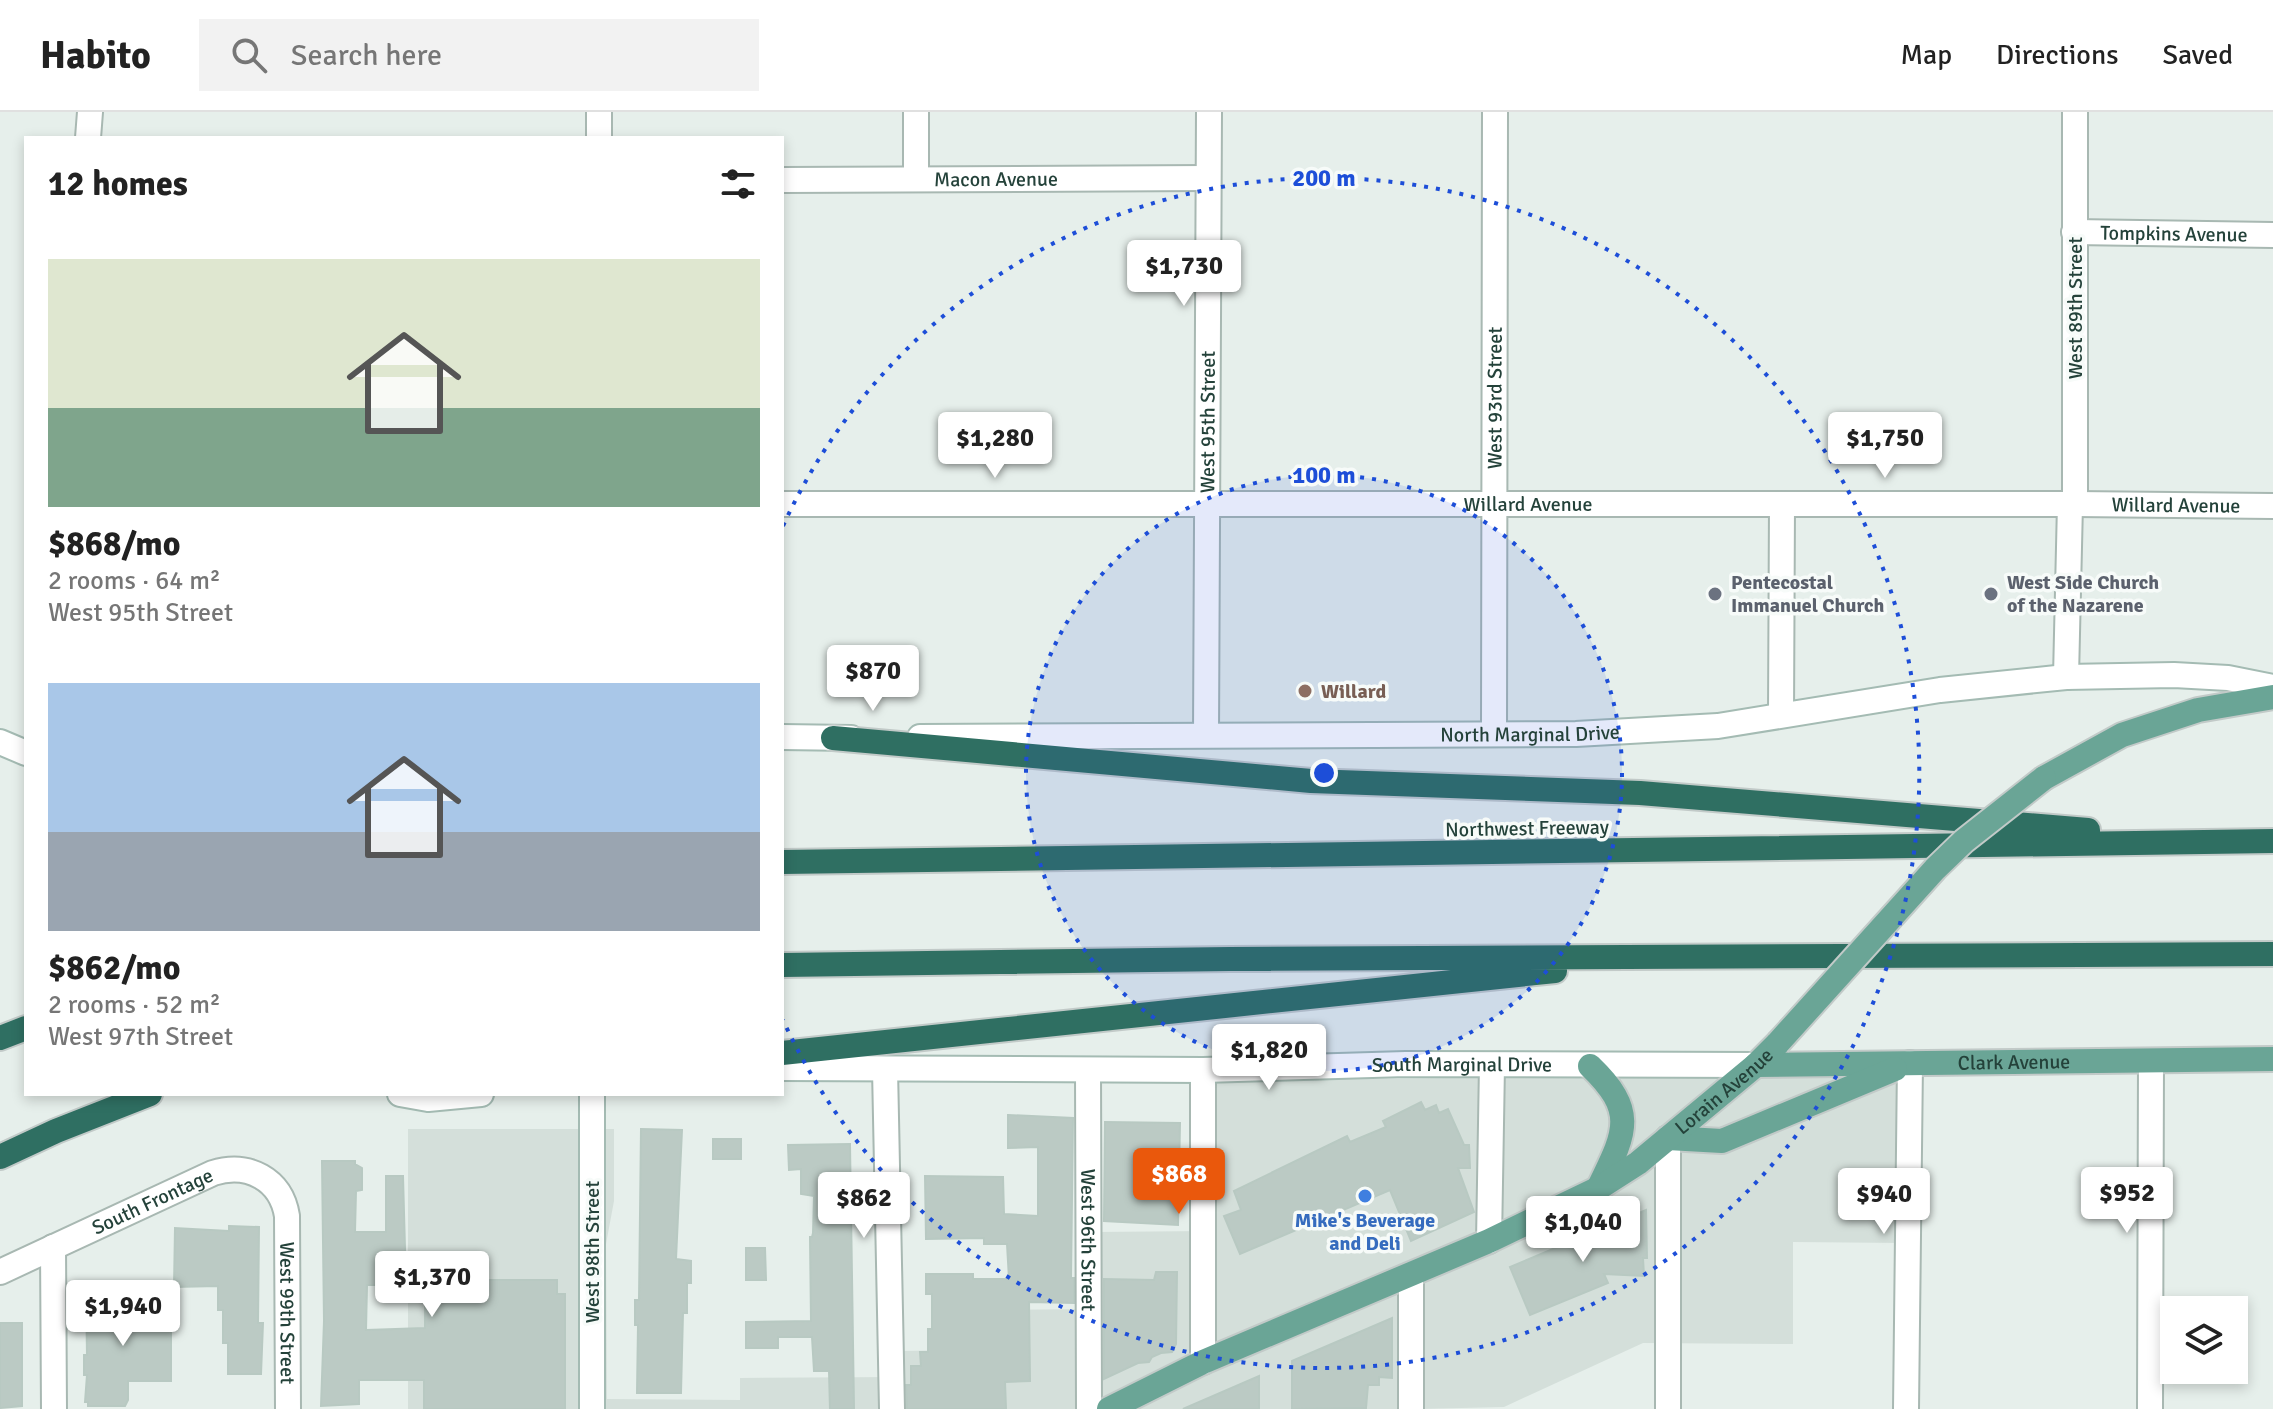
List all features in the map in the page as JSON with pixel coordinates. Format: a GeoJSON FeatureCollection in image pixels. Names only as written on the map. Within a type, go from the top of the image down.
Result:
{"type":"FeatureCollection","features":[{"type":"Feature","properties":{"kind":"highway"},"geometry":{"type":"LineString","coordinates":[[833,738],[1311,781],[1640,793],[2226,842]]}},
{"type":"Feature","properties":{"kind":"highway","name":"Northwest Freeway"},"geometry":{"type":"LineString","coordinates":[[784,862],[2273,841]]}},
{"type":"Feature","properties":{"kind":"highway"},"geometry":{"type":"LineString","coordinates":[[784,965],[1230,959],[2273,954]]}},
{"type":"Feature","properties":{"kind":"highway"},"geometry":{"type":"LineString","coordinates":[[784,1053],[1689,957]]}},
{"type":"Feature","properties":{"kind":"highway"},"geometry":{"type":"LineString","coordinates":[[0,1038],[24,1029]]}},
{"type":"Feature","properties":{"kind":"highway"},"geometry":{"type":"LineString","coordinates":[[0,1157],[145,1096]]}},
{"type":"Feature","properties":{"kind":"main road","name":"Lorain Avenue"},"geometry":{"type":"LineString","coordinates":[[1109,1409],[1139,1401],[1203,1362],[1489,1241],[1599,1188],[1638,1163],[1756,1065],[1935,869],[1964,841],[2044,778],[2122,735],[2198,710],[2273,697]]}},
{"type":"Feature","properties":{"kind":"main road","name":"Clark Avenue"},"geometry":{"type":"LineString","coordinates":[[1756,1065],[2273,1059]]}},
{"type":"Feature","properties":{"kind":"main road"},"geometry":{"type":"LineString","coordinates":[[1668,1138],[1722,1141],[1910,1063]]}},
{"type":"Feature","properties":{"kind":"main road"},"geometry":{"type":"LineString","coordinates":[[1590,1066],[1615,1093],[1622,1112],[1621,1142],[1599,1188]]}},
{"type":"Feature","properties":{"kind":"street"},"geometry":{"type":"LineString","coordinates":[[88,136],[90,112]]}},
{"type":"Feature","properties":{"kind":"street"},"geometry":{"type":"LineString","coordinates":[[599,112],[599,136]]}},
{"type":"Feature","properties":{"kind":"street"},"geometry":{"type":"LineString","coordinates":[[916,112],[916,179]]}},
{"type":"Feature","properties":{"kind":"street","name":"West 95th Street"},"geometry":{"type":"LineString","coordinates":[[1206,734],[1209,112]]}},
{"type":"Feature","properties":{"kind":"street","name":"West 93rd Street"},"geometry":{"type":"LineString","coordinates":[[1494,734],[1495,112]]}},
{"type":"Feature","properties":{"kind":"street","name":"West 89th Street"},"geometry":{"type":"LineString","coordinates":[[2066,677],[2072,504],[2075,112]]}},
{"type":"Feature","properties":{"kind":"street","name":"Macon Avenue"},"geometry":{"type":"LineString","coordinates":[[784,180],[1208,178]]}},
{"type":"Feature","properties":{"kind":"street","name":"Tompkins Avenue"},"geometry":{"type":"LineString","coordinates":[[2074,232],[2273,235]]}},
{"type":"Feature","properties":{"kind":"street","name":"Willard Avenue"},"geometry":{"type":"LineString","coordinates":[[784,504],[2273,506]]}},
{"type":"Feature","properties":{"kind":"street"},"geometry":{"type":"LineString","coordinates":[[1781,715],[1782,504]]}},
{"type":"Feature","properties":{"kind":"street","name":"North Marginal Drive"},"geometry":{"type":"LineString","coordinates":[[784,737],[1576,734],[1718,726],[1940,690],[2066,677],[2215,677],[2273,687]]}},
{"type":"Feature","properties":{"kind":"street"},"geometry":{"type":"LineString","coordinates":[[0,739],[24,733]]}},
{"type":"Feature","properties":{"kind":"street"},"geometry":{"type":"LineString","coordinates":[[0,739],[24,752]]}},
{"type":"Feature","properties":{"kind":"street"},"geometry":{"type":"LineString","coordinates":[[2150,1409],[2151,1061]]}},
{"type":"Feature","properties":{"kind":"street"},"geometry":{"type":"LineString","coordinates":[[1906,1409],[1910,1063]]}},
{"type":"Feature","properties":{"kind":"street"},"geometry":{"type":"LineString","coordinates":[[1489,1241],[1492,1065]]}},
{"type":"Feature","properties":{"kind":"street","name":"South Marginal Drive"},"geometry":{"type":"LineString","coordinates":[[784,1068],[1203,1070],[1756,1065]]}},
{"type":"Feature","properties":{"kind":"street"},"geometry":{"type":"LineString","coordinates":[[885,1069],[892,1409]]}},
{"type":"Feature","properties":{"kind":"street","name":"West 96th Street"},"geometry":{"type":"LineString","coordinates":[[1088,1070],[1089,1409]]}},
{"type":"Feature","properties":{"kind":"street"},"geometry":{"type":"LineString","coordinates":[[1203,1070],[1203,1362]]}},
{"type":"Feature","properties":{"kind":"street"},"geometry":{"type":"LineString","coordinates":[[411,1096],[428,1099],[460,1096]]}},
{"type":"Feature","properties":{"kind":"street","name":"West 98th Street"},"geometry":{"type":"LineString","coordinates":[[592,1096],[592,1409]]}},
{"type":"Feature","properties":{"kind":"street"},"geometry":{"type":"LineString","coordinates":[[1668,1138],[1668,1409]]}},
{"type":"Feature","properties":{"kind":"street","name":"South Frontage"},"geometry":{"type":"LineString","coordinates":[[0,1272],[226,1169],[251,1171],[269,1181],[281,1194],[287,1216]]}},
{"type":"Feature","properties":{"kind":"street","name":"West 99th Street"},"geometry":{"type":"LineString","coordinates":[[287,1216],[288,1409]]}},
{"type":"Feature","properties":{"kind":"street"},"geometry":{"type":"LineString","coordinates":[[53,1247],[54,1409]]}},
{"type":"Feature","properties":{"kind":"street"},"geometry":{"type":"LineString","coordinates":[[1411,1275],[1411,1409]]}},
{"type":"Feature","properties":{"kind":"shaded area"},"geometry":{"type":"Polygon","coordinates":[[[1903,1072],[1902,1243],[1793,1242],[1793,1344],[1643,1343],[1504,1407],[408,1409],[408,1129],[614,1129],[614,1201],[606,1244],[607,1399],[740,1400],[740,1378],[899,1377],[899,1351],[969,1350],[1004,1310],[1094,1309],[1095,1232],[1208,1231],[1210,1081],[1903,1072]]]}},
{"type":"Feature","properties":{"kind":"building"},"geometry":{"type":"Polygon","coordinates":[[[1421,1102],[1425,1110],[1436,1105],[1439,1113],[1448,1109],[1464,1145],[1469,1145],[1470,1168],[1458,1168],[1474,1212],[1411,1241],[1390,1190],[1240,1254],[1224,1216],[1241,1210],[1234,1191],[1347,1136],[1350,1142],[1386,1127],[1383,1121],[1421,1102]]]}},
{"type":"Feature","properties":{"kind":"building"},"geometry":{"type":"Polygon","coordinates":[[[1008,1115],[1073,1118],[1071,1278],[1074,1278],[1074,1303],[1029,1302],[1030,1381],[1005,1382],[1006,1409],[907,1409],[906,1385],[911,1385],[911,1366],[921,1366],[920,1352],[928,1352],[928,1329],[932,1329],[932,1294],[926,1294],[926,1274],[973,1274],[973,1279],[1009,1279],[1007,1244],[984,1244],[984,1238],[926,1239],[925,1176],[1003,1177],[1004,1214],[1038,1216],[1038,1147],[1008,1148],[1008,1115]]]}},
{"type":"Feature","properties":{"kind":"building"},"geometry":{"type":"Polygon","coordinates":[[[1105,1122],[1180,1123],[1178,1225],[1104,1221],[1105,1122]]]}},
{"type":"Feature","properties":{"kind":"building"},"geometry":{"type":"Polygon","coordinates":[[[641,1129],[682,1130],[676,1259],[691,1261],[691,1283],[687,1283],[687,1313],[683,1313],[681,1393],[637,1393],[638,1325],[635,1325],[635,1300],[639,1300],[641,1129]]]}},
{"type":"Feature","properties":{"kind":"building"},"geometry":{"type":"Polygon","coordinates":[[[713,1139],[741,1139],[741,1159],[713,1159],[713,1139]]]}},
{"type":"Feature","properties":{"kind":"building"},"geometry":{"type":"Polygon","coordinates":[[[850,1144],[854,1409],[830,1409],[829,1371],[814,1371],[812,1337],[778,1337],[778,1348],[746,1348],[746,1322],[811,1321],[810,1237],[813,1233],[814,1196],[801,1194],[801,1169],[789,1170],[788,1145],[850,1144]]]}},
{"type":"Feature","properties":{"kind":"building"},"geometry":{"type":"Polygon","coordinates":[[[322,1161],[355,1161],[362,1168],[362,1190],[356,1191],[355,1232],[386,1232],[386,1176],[403,1176],[406,1285],[367,1285],[366,1330],[425,1328],[425,1280],[557,1280],[557,1294],[565,1294],[565,1409],[424,1409],[424,1380],[359,1380],[359,1404],[321,1406],[324,1321],[322,1161]]]}},
{"type":"Feature","properties":{"kind":"building"},"geometry":{"type":"Polygon","coordinates":[[[1646,1210],[1647,1258],[1643,1258],[1644,1276],[1604,1274],[1608,1283],[1530,1315],[1510,1267],[1646,1210]]]}},
{"type":"Feature","properties":{"kind":"building"},"geometry":{"type":"Polygon","coordinates":[[[229,1226],[259,1227],[258,1323],[263,1323],[261,1374],[228,1374],[228,1343],[223,1343],[223,1310],[218,1310],[218,1286],[174,1287],[175,1228],[229,1231],[229,1226]]]}},
{"type":"Feature","properties":{"kind":"building"},"geometry":{"type":"Polygon","coordinates":[[[746,1248],[765,1248],[766,1280],[746,1280],[746,1248]]]}},
{"type":"Feature","properties":{"kind":"building"},"geometry":{"type":"Polygon","coordinates":[[[1156,1272],[1177,1272],[1176,1344],[1172,1352],[1161,1353],[1149,1362],[1138,1363],[1104,1379],[1104,1279],[1154,1280],[1156,1272]]]}},
{"type":"Feature","properties":{"kind":"building"},"geometry":{"type":"Polygon","coordinates":[[[86,1289],[118,1289],[121,1321],[154,1321],[154,1300],[171,1300],[171,1381],[128,1381],[125,1406],[88,1406],[85,1402],[87,1375],[84,1375],[84,1355],[87,1355],[86,1289]]]}},
{"type":"Feature","properties":{"kind":"building"},"geometry":{"type":"Polygon","coordinates":[[[1392,1318],[1392,1378],[1379,1377],[1379,1385],[1368,1385],[1366,1408],[1292,1409],[1292,1361],[1392,1318]]]}},
{"type":"Feature","properties":{"kind":"building"},"geometry":{"type":"Polygon","coordinates":[[[0,1323],[22,1323],[22,1406],[0,1408],[0,1323]]]}},
{"type":"Feature","properties":{"kind":"building"},"geometry":{"type":"Polygon","coordinates":[[[1259,1376],[1259,1409],[1183,1409],[1259,1376]]]}},
{"type":"Feature","properties":{"kind":"place","name":"Pentecostal Immanuel Church"},"geometry":{"type":"Point","coordinates":[1715,594]}},
{"type":"Feature","properties":{"kind":"place","name":"West Side Church of the Nazarene"},"geometry":{"type":"Point","coordinates":[1991,594]}},
{"type":"Feature","properties":{"kind":"place","name":"Willard"},"geometry":{"type":"Point","coordinates":[1305,691]}},
{"type":"Feature","properties":{"kind":"place","name":"Mike's Beverage and Deli"},"geometry":{"type":"Point","coordinates":[1365,1196]}}]}
